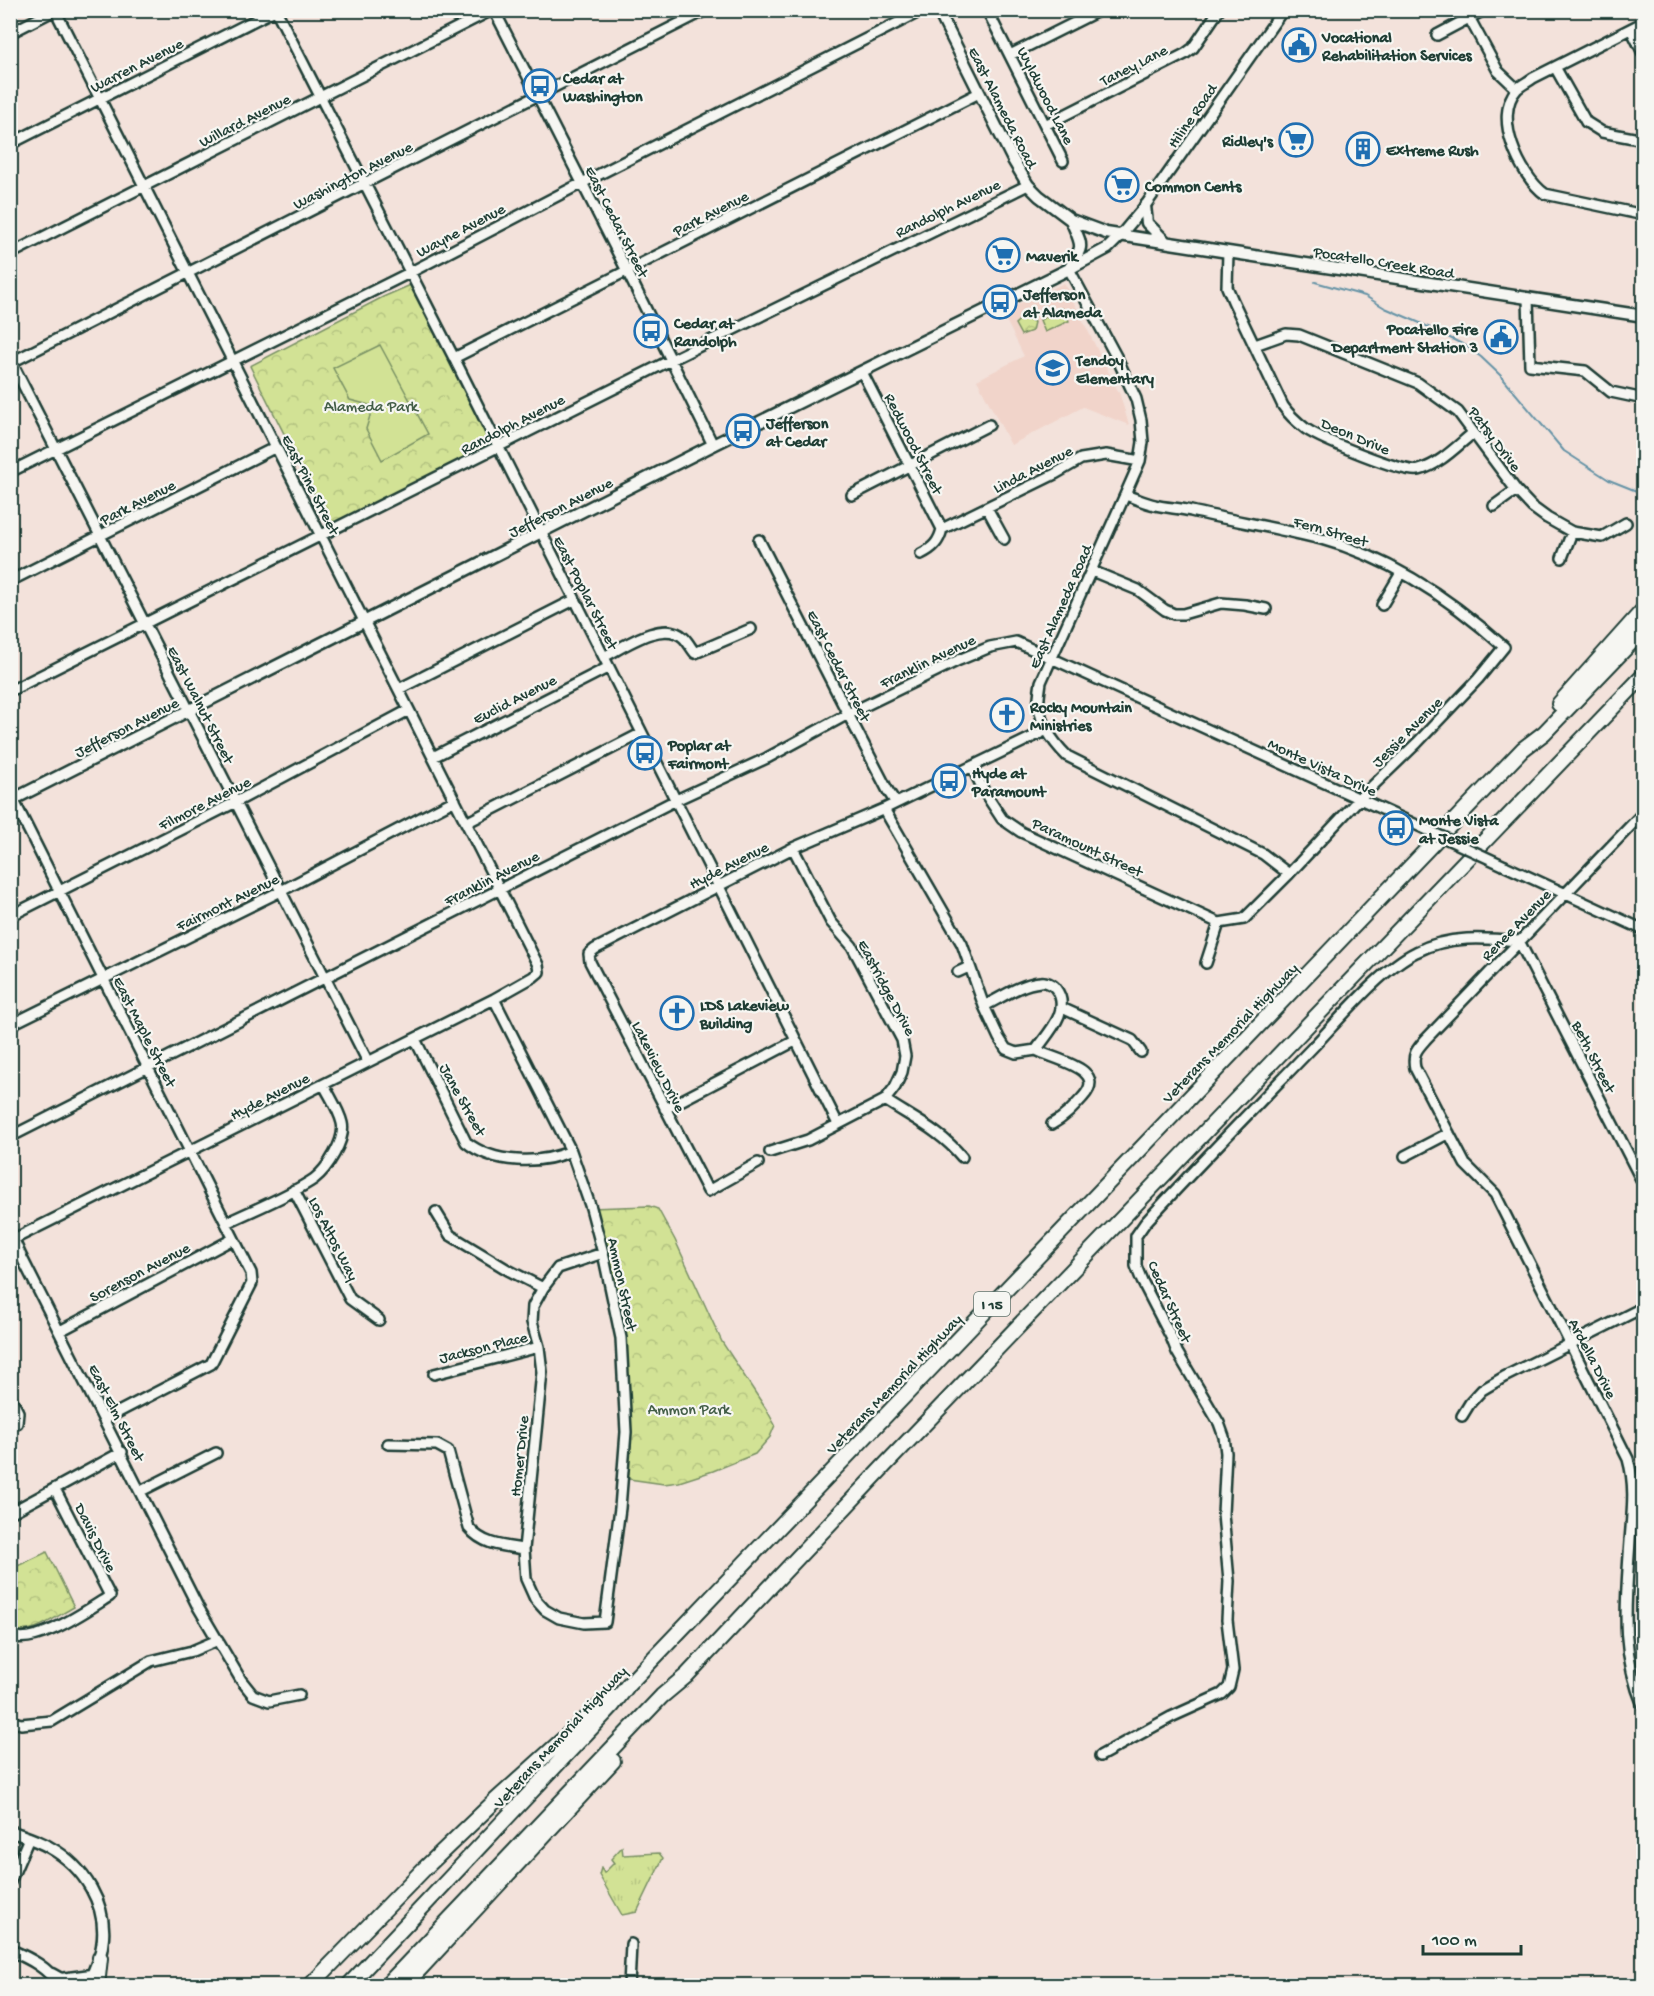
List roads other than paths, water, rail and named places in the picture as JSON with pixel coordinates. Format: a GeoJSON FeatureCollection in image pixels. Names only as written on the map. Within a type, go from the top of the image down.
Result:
{"type":"FeatureCollection","features":[{"type":"Feature","properties":{"kind":"highway"},"geometry":{"type":"LineString","coordinates":[[1523,749],[1536,730],[1644,609]]}},
{"type":"Feature","properties":{"kind":"highway","name":"Veterans Memorial Highway"},"geometry":{"type":"LineString","coordinates":[[348,1986],[612,1706],[628,1685],[1523,749],[1544,733],[1644,629]]}},
{"type":"Feature","properties":{"kind":"highway","name":"I 15"},"geometry":{"type":"LineString","coordinates":[[386,1986],[662,1696],[686,1676],[886,1464],[1644,675]]}},
{"type":"Feature","properties":{"kind":"highway"},"geometry":{"type":"LineString","coordinates":[[1604,717],[1644,683]]}},
{"type":"Feature","properties":{"kind":"highway"},"geometry":{"type":"LineString","coordinates":[[404,1986],[667,1703],[686,1676]]}},
{"type":"Feature","properties":{"kind":"highway"},"geometry":{"type":"LineString","coordinates":[[310,1986],[486,1809],[605,1700],[628,1685]]}},
{"type":"Feature","properties":{"kind":"highway"},"geometry":{"type":"LineString","coordinates":[[92,1982],[100,1958]]}},
{"type":"Feature","properties":{"kind":"main road","name":"East Alameda Road"},"geometry":{"type":"LineString","coordinates":[[938,10],[1028,184],[1039,196],[1071,220],[1120,236]]}},
{"type":"Feature","properties":{"kind":"main road"},"geometry":{"type":"LineString","coordinates":[[1145,206],[1147,223],[1166,241]]}},
{"type":"Feature","properties":{"kind":"main road"},"geometry":{"type":"LineString","coordinates":[[1069,269],[1081,250],[1071,220]]}},
{"type":"Feature","properties":{"kind":"main road","name":"Pocatello Creek Road"},"geometry":{"type":"LineString","coordinates":[[1120,236],[1166,241],[1644,316]]}},
{"type":"Feature","properties":{"kind":"main road","name":"Jefferson Avenue"},"geometry":{"type":"LineString","coordinates":[[12,798],[189,711],[713,445],[1069,269],[1108,248],[1120,236]]}},
{"type":"Feature","properties":{"kind":"main road"},"geometry":{"type":"LineString","coordinates":[[10,1831],[49,1846],[70,1862],[89,1884],[99,1906],[103,1925],[100,1958]]}},
{"type":"Feature","properties":{"kind":"main road"},"geometry":{"type":"LineString","coordinates":[[10,1950],[37,1962],[51,1974],[60,1986]]}},
{"type":"Feature","properties":{"kind":"main road"},"geometry":{"type":"LineString","coordinates":[[51,1974],[61,1979],[92,1982]]}},
{"type":"Feature","properties":{"kind":"street"},"geometry":{"type":"LineString","coordinates":[[10,33],[55,10]]}},
{"type":"Feature","properties":{"kind":"street","name":"East Pine Street"},"geometry":{"type":"LineString","coordinates":[[55,10],[455,800],[538,965],[539,972]]}},
{"type":"Feature","properties":{"kind":"street","name":"Warren Avenue"},"geometry":{"type":"LineString","coordinates":[[10,144],[276,10]]}},
{"type":"Feature","properties":{"kind":"street","name":"East Poplar Street"},"geometry":{"type":"LineString","coordinates":[[276,10],[454,358],[838,1124]]}},
{"type":"Feature","properties":{"kind":"street","name":"Willard Avenue"},"geometry":{"type":"LineString","coordinates":[[10,254],[493,10]]}},
{"type":"Feature","properties":{"kind":"street","name":"East Cedar Street"},"geometry":{"type":"LineString","coordinates":[[493,10],[713,445]]}},
{"type":"Feature","properties":{"kind":"street","name":"Washington Avenue"},"geometry":{"type":"LineString","coordinates":[[11,362],[366,185],[706,10]]}},
{"type":"Feature","properties":{"kind":"street","name":"Wayne Avenue"},"geometry":{"type":"LineString","coordinates":[[10,472],[409,273],[923,10]]}},
{"type":"Feature","properties":{"kind":"street","name":"Wyldwood Lane"},"geometry":{"type":"LineString","coordinates":[[987,10],[1063,161]]}},
{"type":"Feature","properties":{"kind":"street"},"geometry":{"type":"LineString","coordinates":[[1010,55],[1100,10]]}},
{"type":"Feature","properties":{"kind":"street","name":"Taney Lane"},"geometry":{"type":"LineString","coordinates":[[1045,126],[1185,54],[1193,48],[1219,10]]}},
{"type":"Feature","properties":{"kind":"street","name":"Hiline Road"},"geometry":{"type":"LineString","coordinates":[[1120,236],[1145,206],[1283,10]]}},
{"type":"Feature","properties":{"kind":"street"},"geometry":{"type":"LineString","coordinates":[[1437,35],[1467,14],[1484,10]]}},
{"type":"Feature","properties":{"kind":"street"},"geometry":{"type":"LineString","coordinates":[[1467,14],[1498,71],[1516,89]]}},
{"type":"Feature","properties":{"kind":"street"},"geometry":{"type":"LineString","coordinates":[[1644,22],[1516,89],[1506,120],[1522,166],[1535,187],[1545,194],[1644,215]]}},
{"type":"Feature","properties":{"kind":"street"},"geometry":{"type":"LineString","coordinates":[[1631,29],[1644,55]]}},
{"type":"Feature","properties":{"kind":"street"},"geometry":{"type":"LineString","coordinates":[[1555,67],[1586,122],[1602,132],[1644,140]]}},
{"type":"Feature","properties":{"kind":"street","name":"Park Avenue"},"geometry":{"type":"LineString","coordinates":[[454,358],[979,93]]}},
{"type":"Feature","properties":{"kind":"street","name":"Randolph Avenue"},"geometry":{"type":"LineString","coordinates":[[10,692],[671,360],[1028,184]]}},
{"type":"Feature","properties":{"kind":"street","name":"Deon Drive"},"geometry":{"type":"LineString","coordinates":[[1228,252],[1227,287],[1283,406],[1290,416],[1308,430],[1393,467],[1417,471],[1433,464],[1473,433]]}},
{"type":"Feature","properties":{"kind":"street","name":"East Alameda Road"},"geometry":{"type":"LineString","coordinates":[[1069,269],[1118,360],[1136,399],[1143,442],[1140,461],[1041,682],[1039,706],[1047,730],[1055,744],[1067,756],[1263,854],[1289,874]]}},
{"type":"Feature","properties":{"kind":"street"},"geometry":{"type":"LineString","coordinates":[[1528,297],[1530,365],[1585,371],[1611,392],[1642,401]]}},
{"type":"Feature","properties":{"kind":"street","name":"Patsy Drive"},"geometry":{"type":"LineString","coordinates":[[1255,345],[1286,334],[1299,335],[1418,383],[1458,412],[1516,490],[1540,513],[1572,532],[1602,537],[1626,523]]}},
{"type":"Feature","properties":{"kind":"street","name":"East Walnut Street"},"geometry":{"type":"LineString","coordinates":[[11,362],[368,1062]]}},
{"type":"Feature","properties":{"kind":"street","name":"Redwood Street"},"geometry":{"type":"LineString","coordinates":[[862,372],[942,529]]}},
{"type":"Feature","properties":{"kind":"street"},"geometry":{"type":"LineString","coordinates":[[852,495],[989,425]]}},
{"type":"Feature","properties":{"kind":"street","name":"Park Avenue"},"geometry":{"type":"LineString","coordinates":[[10,581],[276,447]]}},
{"type":"Feature","properties":{"kind":"street","name":"Linda Avenue"},"geometry":{"type":"LineString","coordinates":[[942,529],[1081,459],[1106,455],[1140,461]]}},
{"type":"Feature","properties":{"kind":"street"},"geometry":{"type":"LineString","coordinates":[[1494,506],[1516,490]]}},
{"type":"Feature","properties":{"kind":"street","name":"Fern Street"},"geometry":{"type":"LineString","coordinates":[[1125,495],[1153,505],[1322,540],[1388,564],[1470,616],[1504,647]]}},
{"type":"Feature","properties":{"kind":"street"},"geometry":{"type":"LineString","coordinates":[[987,508],[1004,539]]}},
{"type":"Feature","properties":{"kind":"street"},"geometry":{"type":"LineString","coordinates":[[921,554],[930,550],[940,539],[942,529]]}},
{"type":"Feature","properties":{"kind":"street"},"geometry":{"type":"LineString","coordinates":[[1562,558],[1572,532]]}},
{"type":"Feature","properties":{"kind":"street","name":"East Cedar Street"},"geometry":{"type":"LineString","coordinates":[[759,540],[896,803]]}},
{"type":"Feature","properties":{"kind":"street"},"geometry":{"type":"LineString","coordinates":[[1092,571],[1138,590],[1174,614],[1184,614],[1221,603],[1266,609]]}},
{"type":"Feature","properties":{"kind":"street"},"geometry":{"type":"LineString","coordinates":[[1382,605],[1401,573]]}},
{"type":"Feature","properties":{"kind":"street"},"geometry":{"type":"LineString","coordinates":[[399,689],[574,600]]}},
{"type":"Feature","properties":{"kind":"street"},"geometry":{"type":"LineString","coordinates":[[604,657],[652,633],[670,631],[682,636],[695,653],[751,629]]}},
{"type":"Feature","properties":{"kind":"street","name":"Monte Vista Drive"},"geometry":{"type":"LineString","coordinates":[[988,647],[1016,642],[1644,930]]}},
{"type":"Feature","properties":{"kind":"street","name":"Franklin Avenue"},"geometry":{"type":"LineString","coordinates":[[10,1137],[676,800],[767,758],[848,714],[988,647]]}},
{"type":"Feature","properties":{"kind":"street","name":"Jessie Avenue"},"geometry":{"type":"LineString","coordinates":[[1219,923],[1244,919],[1359,799],[1437,722],[1478,679],[1504,647]]}},
{"type":"Feature","properties":{"kind":"street","name":"Euclid Avenue"},"geometry":{"type":"LineString","coordinates":[[433,757],[609,667]]}},
{"type":"Feature","properties":{"kind":"street","name":"Filmore Avenue"},"geometry":{"type":"LineString","coordinates":[[10,916],[236,802],[409,710]]}},
{"type":"Feature","properties":{"kind":"street"},"geometry":{"type":"LineString","coordinates":[[896,803],[1047,730]]}},
{"type":"Feature","properties":{"kind":"street"},"geometry":{"type":"LineString","coordinates":[[466,823],[642,732]]}},
{"type":"Feature","properties":{"kind":"street","name":"Paramount Street"},"geometry":{"type":"LineString","coordinates":[[972,767],[1002,819],[1021,832],[1219,923]]}},
{"type":"Feature","properties":{"kind":"street","name":"East Maple Street"},"geometry":{"type":"LineString","coordinates":[[12,798],[251,1273],[252,1282],[211,1364],[105,1419]]}},
{"type":"Feature","properties":{"kind":"street","name":"Fairmont Avenue"},"geometry":{"type":"LineString","coordinates":[[10,1024],[281,891],[455,800]]}},
{"type":"Feature","properties":{"kind":"street","name":"Hyde Avenue"},"geometry":{"type":"LineString","coordinates":[[589,954],[793,848],[896,803]]}},
{"type":"Feature","properties":{"kind":"street"},"geometry":{"type":"LineString","coordinates":[[884,809],[962,944],[984,1006],[1006,1049],[1016,1053],[1036,1050],[1081,1069],[1092,1082],[1090,1090],[1065,1117],[1052,1124]]}},
{"type":"Feature","properties":{"kind":"street","name":"Renee Avenue"},"geometry":{"type":"LineString","coordinates":[[1414,1053],[1564,894],[1641,819]]}},
{"type":"Feature","properties":{"kind":"street","name":"Eastridge Drive"},"geometry":{"type":"LineString","coordinates":[[793,848],[831,922],[852,946],[902,1040],[905,1056],[902,1072],[895,1087],[885,1100]]}},
{"type":"Feature","properties":{"kind":"street"},"geometry":{"type":"LineString","coordinates":[[1206,963],[1219,923]]}},
{"type":"Feature","properties":{"kind":"street","name":"Cedar Street"},"geometry":{"type":"LineString","coordinates":[[1100,1756],[1171,1717],[1222,1694],[1229,1687],[1233,1670],[1227,1620],[1229,1581],[1222,1514],[1226,1452],[1224,1437],[1219,1423],[1177,1352],[1142,1281],[1136,1266],[1136,1236],[1145,1223],[1219,1142],[1377,982],[1403,960],[1436,943],[1457,940],[1519,941]]}},
{"type":"Feature","properties":{"kind":"street","name":"Beth Street"},"geometry":{"type":"LineString","coordinates":[[1519,941],[1644,1185]]}},
{"type":"Feature","properties":{"kind":"street","name":"Lakeview Drive"},"geometry":{"type":"LineString","coordinates":[[589,954],[595,971],[708,1191],[758,1163]]}},
{"type":"Feature","properties":{"kind":"street"},"geometry":{"type":"LineString","coordinates":[[958,972],[969,967]]}},
{"type":"Feature","properties":{"kind":"street","name":"Hyde Avenue"},"geometry":{"type":"LineString","coordinates":[[12,1237],[191,1152],[494,999],[539,972]]}},
{"type":"Feature","properties":{"kind":"street"},"geometry":{"type":"LineString","coordinates":[[984,1006],[1025,985],[1042,981],[1054,986],[1060,996],[1062,1008],[1053,1026],[1036,1050]]}},
{"type":"Feature","properties":{"kind":"street","name":"Ammon Street"},"geometry":{"type":"LineString","coordinates":[[494,999],[571,1152],[603,1253],[621,1338],[626,1432],[620,1508],[608,1598]]}},
{"type":"Feature","properties":{"kind":"street"},"geometry":{"type":"LineString","coordinates":[[1062,1008],[1132,1040],[1141,1052]]}},
{"type":"Feature","properties":{"kind":"street","name":"Jane Street"},"geometry":{"type":"LineString","coordinates":[[415,1039],[466,1142],[476,1150],[493,1157],[526,1160],[558,1157],[571,1152]]}},
{"type":"Feature","properties":{"kind":"street"},"geometry":{"type":"LineString","coordinates":[[665,1109],[795,1041]]}},
{"type":"Feature","properties":{"kind":"street","name":"Ardella Drive"},"geometry":{"type":"LineString","coordinates":[[1414,1053],[1415,1068],[1465,1164],[1495,1194],[1628,1459],[1639,1488],[1625,1627],[1632,1679],[1644,1708]]}},
{"type":"Feature","properties":{"kind":"street"},"geometry":{"type":"LineString","coordinates":[[226,1223],[294,1190],[314,1179],[322,1171],[340,1144],[343,1133],[342,1122],[324,1085]]}},
{"type":"Feature","properties":{"kind":"street"},"geometry":{"type":"LineString","coordinates":[[770,1152],[808,1140],[885,1100],[920,1124],[933,1129],[962,1157]]}},
{"type":"Feature","properties":{"kind":"street"},"geometry":{"type":"LineString","coordinates":[[1405,1156],[1449,1133]]}},
{"type":"Feature","properties":{"kind":"street","name":"Los Altos Way"},"geometry":{"type":"LineString","coordinates":[[294,1190],[350,1299],[379,1320]]}},
{"type":"Feature","properties":{"kind":"street"},"geometry":{"type":"LineString","coordinates":[[436,1212],[450,1235],[543,1288]]}},
{"type":"Feature","properties":{"kind":"street","name":"East Elm Street"},"geometry":{"type":"LineString","coordinates":[[12,1237],[198,1607],[241,1680],[253,1695],[269,1701],[299,1695]]}},
{"type":"Feature","properties":{"kind":"street","name":"Sorenson Avenue"},"geometry":{"type":"LineString","coordinates":[[60,1331],[233,1239]]}},
{"type":"Feature","properties":{"kind":"street","name":"Homer Drive"},"geometry":{"type":"LineString","coordinates":[[603,1253],[558,1268],[533,1306],[532,1322],[539,1347],[542,1372],[524,1549],[526,1579],[535,1599],[545,1610],[559,1618],[584,1623],[605,1622],[608,1598]]}},
{"type":"Feature","properties":{"kind":"street"},"geometry":{"type":"LineString","coordinates":[[1462,1416],[1482,1390],[1570,1344],[1641,1308],[1644,1322]]}},
{"type":"Feature","properties":{"kind":"street","name":"Jackson Place"},"geometry":{"type":"LineString","coordinates":[[434,1374],[539,1347]]}},
{"type":"Feature","properties":{"kind":"street"},"geometry":{"type":"LineString","coordinates":[[10,1396],[18,1412],[17,1423],[10,1426]]}},
{"type":"Feature","properties":{"kind":"street"},"geometry":{"type":"LineString","coordinates":[[388,1444],[437,1445],[448,1451],[469,1528],[477,1538],[494,1544],[524,1549]]}},
{"type":"Feature","properties":{"kind":"street"},"geometry":{"type":"LineString","coordinates":[[10,1513],[122,1452]]}},
{"type":"Feature","properties":{"kind":"street"},"geometry":{"type":"LineString","coordinates":[[141,1491],[216,1453]]}},
{"type":"Feature","properties":{"kind":"street","name":"Davis Drive"},"geometry":{"type":"LineString","coordinates":[[10,1635],[15,1638],[30,1638],[52,1630],[110,1596],[56,1489]]}},
{"type":"Feature","properties":{"kind":"street"},"geometry":{"type":"LineString","coordinates":[[10,1721],[21,1724],[52,1720],[151,1661],[192,1651],[218,1640]]}},
{"type":"Feature","properties":{"kind":"street"},"geometry":{"type":"LineString","coordinates":[[10,1882],[29,1838]]}},
{"type":"Feature","properties":{"kind":"street"},"geometry":{"type":"LineString","coordinates":[[629,1986],[631,1944]]}},
{"type":"Feature","properties":{"kind":"waterway"},"geometry":{"type":"LineString","coordinates":[[1315,282],[1365,296],[1385,308],[1466,346],[1500,375],[1564,451],[1609,480],[1644,494]]}},
{"type":"Feature","properties":{"kind":"place","name":"Vocational Rehabilitation Services"},"geometry":{"type":"Point","coordinates":[1299,45]}},
{"type":"Feature","properties":{"kind":"place","name":"Cedar at Washington"},"geometry":{"type":"Point","coordinates":[540,86]}},
{"type":"Feature","properties":{"kind":"place","name":"Ridley's"},"geometry":{"type":"Point","coordinates":[1296,140]}},
{"type":"Feature","properties":{"kind":"place","name":"Extreme Rush"},"geometry":{"type":"Point","coordinates":[1363,149]}},
{"type":"Feature","properties":{"kind":"place","name":"Common Cents"},"geometry":{"type":"Point","coordinates":[1122,185]}},
{"type":"Feature","properties":{"kind":"place","name":"Maverik"},"geometry":{"type":"Point","coordinates":[1003,255]}},
{"type":"Feature","properties":{"kind":"place","name":"Jefferson at Alameda"},"geometry":{"type":"Point","coordinates":[1000,302]}},
{"type":"Feature","properties":{"kind":"place","name":"Cedar at Randolph"},"geometry":{"type":"Point","coordinates":[651,331]}},
{"type":"Feature","properties":{"kind":"place","name":"Pocatello Fire Department Station 3"},"geometry":{"type":"Point","coordinates":[1501,337]}},
{"type":"Feature","properties":{"kind":"place","name":"Tendoy Elementary"},"geometry":{"type":"Point","coordinates":[1053,368]}},
{"type":"Feature","properties":{"kind":"place","name":"Jefferson at Cedar"},"geometry":{"type":"Point","coordinates":[743,431]}},
{"type":"Feature","properties":{"kind":"place","name":"Rocky Mountain Ministries"},"geometry":{"type":"Point","coordinates":[1007,715]}},
{"type":"Feature","properties":{"kind":"place","name":"Poplar at Fairmont"},"geometry":{"type":"Point","coordinates":[645,753]}},
{"type":"Feature","properties":{"kind":"place","name":"Hyde at Paramount"},"geometry":{"type":"Point","coordinates":[949,781]}},
{"type":"Feature","properties":{"kind":"place","name":"Monte Vista at Jessie"},"geometry":{"type":"Point","coordinates":[1396,828]}},
{"type":"Feature","properties":{"kind":"place","name":"LDS Lakeview Building"},"geometry":{"type":"Point","coordinates":[677,1013]}},
{"type":"Feature","properties":{"kind":"park label","name":"Alameda Park"},"geometry":{"type":"Point","coordinates":[371,405]}},
{"type":"Feature","properties":{"kind":"park label","name":"Ammon Park"},"geometry":{"type":"Point","coordinates":[689,1408]}}]}
